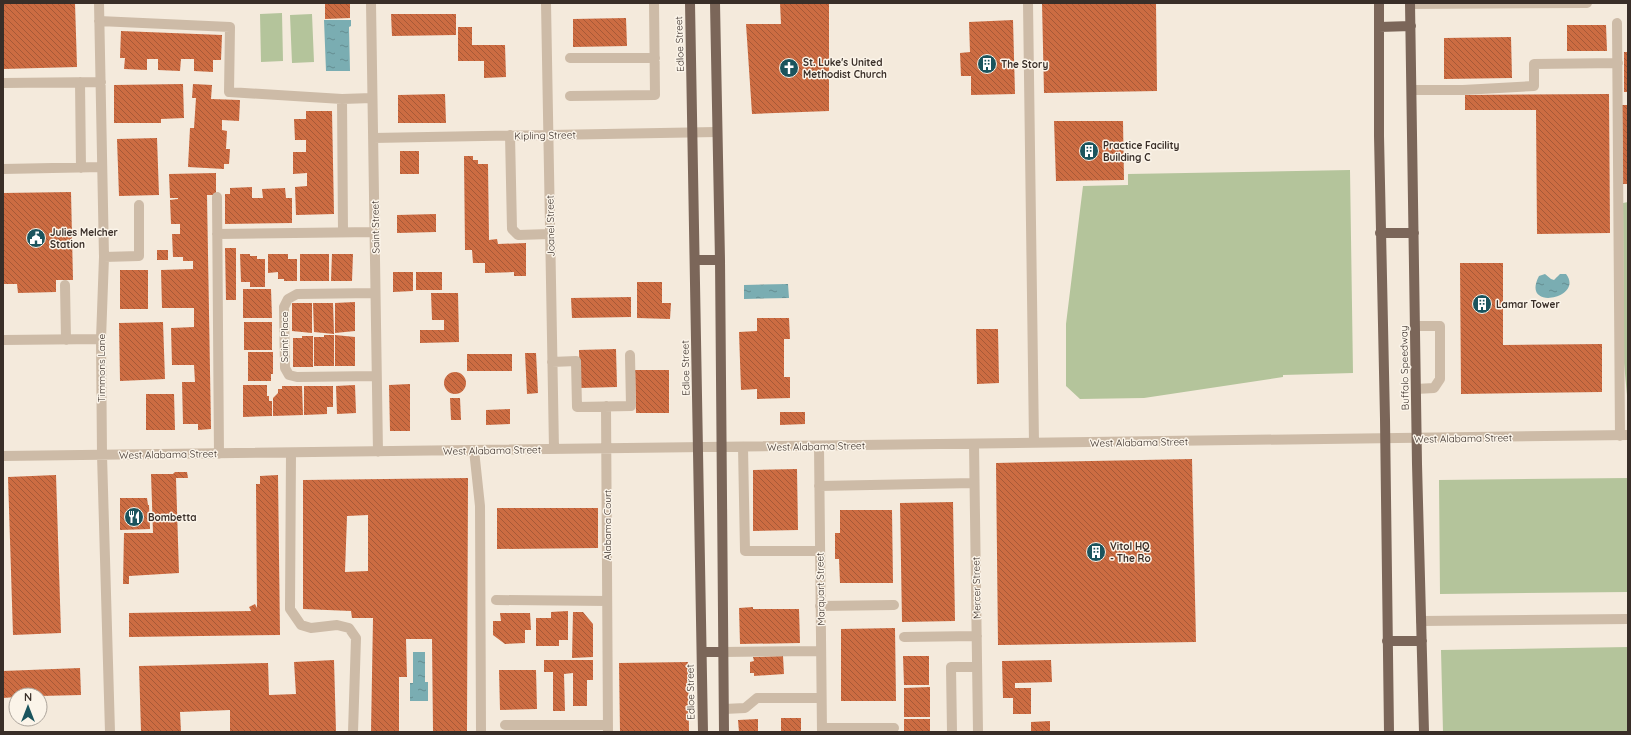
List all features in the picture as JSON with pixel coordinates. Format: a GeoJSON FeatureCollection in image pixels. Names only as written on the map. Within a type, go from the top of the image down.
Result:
{"type":"FeatureCollection","features":[{"type":"Feature","properties":{"kind":"main road","name":"Edloe Street"},"geometry":{"type":"LineString","coordinates":[[690,3],[694,132],[703,732]]}},
{"type":"Feature","properties":{"kind":"main road"},"geometry":{"type":"LineString","coordinates":[[714,3],[720,260],[720,447],[724,732]]}},
{"type":"Feature","properties":{"kind":"main road","name":"Buffalo Speedway"},"geometry":{"type":"LineString","coordinates":[[1379,3],[1380,233],[1386,439],[1389,732]]}},
{"type":"Feature","properties":{"kind":"main road","name":"Buffalo Speedway"},"geometry":{"type":"LineString","coordinates":[[1410,4],[1416,389],[1424,732]]}},
{"type":"Feature","properties":{"kind":"main road"},"geometry":{"type":"LineString","coordinates":[[1379,27],[1411,26]]}},
{"type":"Feature","properties":{"kind":"main road"},"geometry":{"type":"LineString","coordinates":[[1380,233],[1414,233]]}},
{"type":"Feature","properties":{"kind":"main road"},"geometry":{"type":"LineString","coordinates":[[696,260],[720,260]]}},
{"type":"Feature","properties":{"kind":"main road"},"geometry":{"type":"LineString","coordinates":[[1387,642],[1422,642]]}},
{"type":"Feature","properties":{"kind":"main road"},"geometry":{"type":"LineString","coordinates":[[702,652],[723,652]]}},
{"type":"Feature","properties":{"kind":"street","name":"Timmons Lane"},"geometry":{"type":"LineString","coordinates":[[99,3],[104,257],[101,339],[102,455],[110,732]]}},
{"type":"Feature","properties":{"kind":"street","name":"Saint Street"},"geometry":{"type":"LineString","coordinates":[[371,3],[378,452]]}},
{"type":"Feature","properties":{"kind":"street","name":"Joanel Street"},"geometry":{"type":"LineString","coordinates":[[546,3],[554,449]]}},
{"type":"Feature","properties":{"kind":"street"},"geometry":{"type":"LineString","coordinates":[[570,96],[655,95],[654,3]]}},
{"type":"Feature","properties":{"kind":"street"},"geometry":{"type":"LineString","coordinates":[[1028,3],[1034,443]]}},
{"type":"Feature","properties":{"kind":"street"},"geometry":{"type":"LineString","coordinates":[[1410,4],[1587,3]]}},
{"type":"Feature","properties":{"kind":"street"},"geometry":{"type":"LineString","coordinates":[[99,21],[230,27],[229,92],[342,99],[372,98]]}},
{"type":"Feature","properties":{"kind":"street"},"geometry":{"type":"LineString","coordinates":[[1617,23],[1624,435]]}},
{"type":"Feature","properties":{"kind":"street"},"geometry":{"type":"LineString","coordinates":[[570,58],[655,58]]}},
{"type":"Feature","properties":{"kind":"street"},"geometry":{"type":"LineString","coordinates":[[1412,90],[1463,90],[1534,86],[1534,64],[1618,63]]}},
{"type":"Feature","properties":{"kind":"street"},"geometry":{"type":"LineString","coordinates":[[80,82],[81,168]]}},
{"type":"Feature","properties":{"kind":"street"},"geometry":{"type":"LineString","coordinates":[[3,83],[100,82]]}},
{"type":"Feature","properties":{"kind":"street"},"geometry":{"type":"LineString","coordinates":[[342,99],[343,232]]}},
{"type":"Feature","properties":{"kind":"street","name":"Kipling Street"},"geometry":{"type":"LineString","coordinates":[[373,138],[716,132]]}},
{"type":"Feature","properties":{"kind":"street"},"geometry":{"type":"LineString","coordinates":[[510,135],[512,229],[518,235],[550,234]]}},
{"type":"Feature","properties":{"kind":"street"},"geometry":{"type":"LineString","coordinates":[[3,169],[102,167]]}},
{"type":"Feature","properties":{"kind":"street"},"geometry":{"type":"LineString","coordinates":[[217,197],[219,454]]}},
{"type":"Feature","properties":{"kind":"street"},"geometry":{"type":"LineString","coordinates":[[104,257],[139,256],[138,205]]}},
{"type":"Feature","properties":{"kind":"street"},"geometry":{"type":"LineString","coordinates":[[217,234],[375,232]]}},
{"type":"Feature","properties":{"kind":"street"},"geometry":{"type":"LineString","coordinates":[[65,285],[66,340]]}},
{"type":"Feature","properties":{"kind":"street","name":"Saint Place"},"geometry":{"type":"LineString","coordinates":[[375,293],[297,294],[288,299],[284,307],[284,345],[285,368],[289,375],[297,377],[376,376]]}},
{"type":"Feature","properties":{"kind":"street"},"geometry":{"type":"LineString","coordinates":[[1415,326],[1440,326],[1440,379],[1438,385],[1434,388],[1416,389]]}},
{"type":"Feature","properties":{"kind":"street"},"geometry":{"type":"LineString","coordinates":[[3,340],[101,339]]}},
{"type":"Feature","properties":{"kind":"street"},"geometry":{"type":"LineString","coordinates":[[552,362],[576,362],[577,407],[631,406],[630,354]]}},
{"type":"Feature","properties":{"kind":"street","name":"Alabama Court"},"geometry":{"type":"LineString","coordinates":[[505,725],[608,729],[606,406]]}},
{"type":"Feature","properties":{"kind":"street","name":"West Alabama Street"},"geometry":{"type":"LineString","coordinates":[[3,456],[1624,435]]}},
{"type":"Feature","properties":{"kind":"street","name":"Mercer Street"},"geometry":{"type":"LineString","coordinates":[[974,444],[978,732]]}},
{"type":"Feature","properties":{"kind":"street","name":"Marquart Street"},"geometry":{"type":"LineString","coordinates":[[819,446],[822,730]]}},
{"type":"Feature","properties":{"kind":"street"},"geometry":{"type":"LineString","coordinates":[[743,447],[745,551],[820,551]]}},
{"type":"Feature","properties":{"kind":"street"},"geometry":{"type":"LineString","coordinates":[[474,450],[480,506],[481,732]]}},
{"type":"Feature","properties":{"kind":"street"},"geometry":{"type":"LineString","coordinates":[[291,453],[290,609],[301,625],[311,628],[330,625],[343,626],[349,628],[356,638],[353,732]]}},
{"type":"Feature","properties":{"kind":"street"},"geometry":{"type":"LineString","coordinates":[[819,486],[974,483]]}},
{"type":"Feature","properties":{"kind":"street"},"geometry":{"type":"LineString","coordinates":[[496,600],[607,601]]}},
{"type":"Feature","properties":{"kind":"street"},"geometry":{"type":"LineString","coordinates":[[820,606],[894,605]]}},
{"type":"Feature","properties":{"kind":"street"},"geometry":{"type":"LineString","coordinates":[[1421,621],[1628,619]]}},
{"type":"Feature","properties":{"kind":"street"},"geometry":{"type":"LineString","coordinates":[[904,637],[977,636]]}},
{"type":"Feature","properties":{"kind":"street"},"geometry":{"type":"LineString","coordinates":[[723,652],[821,651]]}},
{"type":"Feature","properties":{"kind":"street"},"geometry":{"type":"LineString","coordinates":[[952,732],[951,667],[977,667]]}},
{"type":"Feature","properties":{"kind":"street"},"geometry":{"type":"LineString","coordinates":[[724,709],[746,708],[757,698],[821,698]]}},
{"type":"Feature","properties":{"kind":"street"},"geometry":{"type":"LineString","coordinates":[[822,730],[894,728]]}},
{"type":"Feature","properties":{"kind":"green space"},"geometry":{"type":"Polygon","coordinates":[[[282,13],[283,61],[261,62],[260,14],[282,13]]]}},
{"type":"Feature","properties":{"kind":"green space"},"geometry":{"type":"Polygon","coordinates":[[[312,14],[314,62],[292,63],[290,15],[312,14]]]}},
{"type":"Feature","properties":{"kind":"green space"},"geometry":{"type":"Polygon","coordinates":[[[1350,170],[1353,373],[1283,375],[1283,377],[1144,398],[1080,399],[1066,386],[1066,324],[1083,186],[1128,185],[1128,174],[1350,170]]]}},
{"type":"Feature","properties":{"kind":"green space"},"geometry":{"type":"Polygon","coordinates":[[[1628,202],[1627,395],[1624,363],[1623,203],[1628,202]]]}},
{"type":"Feature","properties":{"kind":"green space"},"geometry":{"type":"Polygon","coordinates":[[[1628,478],[1628,592],[1440,594],[1439,480],[1628,478]]]}},
{"type":"Feature","properties":{"kind":"green space"},"geometry":{"type":"Polygon","coordinates":[[[1628,647],[1628,732],[1443,732],[1441,650],[1628,647]]]}},
{"type":"Feature","properties":{"kind":"water"},"geometry":{"type":"Polygon","coordinates":[[[324,20],[351,20],[351,26],[349,27],[350,71],[326,71],[324,20]]]}},
{"type":"Feature","properties":{"kind":"water"},"geometry":{"type":"Polygon","coordinates":[[[1545,274],[1554,280],[1560,274],[1566,274],[1570,282],[1567,290],[1561,295],[1552,298],[1544,298],[1538,294],[1535,287],[1539,276],[1545,274]]]}},
{"type":"Feature","properties":{"kind":"water"},"geometry":{"type":"Polygon","coordinates":[[[788,284],[789,298],[744,299],[744,285],[788,284]]]}},
{"type":"Feature","properties":{"kind":"water"},"geometry":{"type":"Polygon","coordinates":[[[413,652],[425,652],[425,682],[428,682],[428,701],[410,701],[410,683],[413,683],[413,652]]]}},
{"type":"Feature","properties":{"kind":"building"},"geometry":{"type":"Polygon","coordinates":[[[3,3],[75,3],[77,67],[3,69],[3,3]]]}},
{"type":"Feature","properties":{"kind":"building"},"geometry":{"type":"Polygon","coordinates":[[[325,3],[350,3],[350,18],[325,19],[325,3]]]}},
{"type":"Feature","properties":{"kind":"building","name":"St. Luke's United Methodist Church"},"geometry":{"type":"Polygon","coordinates":[[[780,3],[829,3],[829,111],[752,114],[746,24],[781,24],[780,3]]]}},
{"type":"Feature","properties":{"kind":"building"},"geometry":{"type":"Polygon","coordinates":[[[1042,3],[1156,3],[1157,91],[1044,93],[1042,3]]]}},
{"type":"Feature","properties":{"kind":"building"},"geometry":{"type":"Polygon","coordinates":[[[391,14],[456,14],[456,35],[392,36],[391,14]]]}},
{"type":"Feature","properties":{"kind":"building"},"geometry":{"type":"Polygon","coordinates":[[[626,18],[627,46],[573,47],[573,19],[626,18]]]}},
{"type":"Feature","properties":{"kind":"building","name":"The Story"},"geometry":{"type":"Polygon","coordinates":[[[1013,20],[1015,94],[971,95],[971,76],[961,76],[960,53],[970,52],[969,22],[1013,20]]]}},
{"type":"Feature","properties":{"kind":"building"},"geometry":{"type":"Polygon","coordinates":[[[1567,25],[1606,25],[1607,51],[1567,51],[1567,25]]]}},
{"type":"Feature","properties":{"kind":"building"},"geometry":{"type":"Polygon","coordinates":[[[458,27],[472,27],[472,45],[505,45],[506,77],[484,78],[484,61],[458,61],[458,27]]]}},
{"type":"Feature","properties":{"kind":"building"},"geometry":{"type":"Polygon","coordinates":[[[121,31],[222,35],[221,60],[213,60],[213,72],[194,71],[194,59],[181,59],[180,71],[158,70],[158,59],[147,59],[147,70],[124,69],[125,58],[120,58],[121,31]]]}},
{"type":"Feature","properties":{"kind":"building"},"geometry":{"type":"Polygon","coordinates":[[[1511,37],[1512,78],[1444,79],[1444,38],[1511,37]]]}},
{"type":"Feature","properties":{"kind":"building"},"geometry":{"type":"Polygon","coordinates":[[[1624,52],[1628,52],[1628,92],[1624,92],[1624,52]]]}},
{"type":"Feature","properties":{"kind":"building"},"geometry":{"type":"Polygon","coordinates":[[[183,84],[184,118],[161,119],[161,123],[114,123],[114,85],[183,84]]]}},
{"type":"Feature","properties":{"kind":"building"},"geometry":{"type":"Polygon","coordinates":[[[193,84],[212,85],[211,99],[240,100],[239,121],[222,120],[222,130],[227,131],[226,149],[230,149],[229,164],[224,164],[224,169],[188,167],[190,128],[194,128],[196,98],[192,98],[193,84]]]}},
{"type":"Feature","properties":{"kind":"building"},"geometry":{"type":"Polygon","coordinates":[[[445,94],[446,123],[398,123],[398,95],[445,94]]]}},
{"type":"Feature","properties":{"kind":"building"},"geometry":{"type":"Polygon","coordinates":[[[1609,94],[1610,233],[1537,234],[1536,110],[1465,110],[1465,95],[1609,94]]]}},
{"type":"Feature","properties":{"kind":"building"},"geometry":{"type":"Polygon","coordinates":[[[1622,105],[1628,105],[1628,184],[1623,184],[1622,105]]]}},
{"type":"Feature","properties":{"kind":"building"},"geometry":{"type":"Polygon","coordinates":[[[306,111],[332,111],[334,214],[296,215],[295,187],[307,186],[307,173],[293,174],[293,152],[306,152],[306,140],[295,140],[294,119],[306,119],[306,111]]]}},
{"type":"Feature","properties":{"kind":"building","name":"Practice Facility Building C"},"geometry":{"type":"Polygon","coordinates":[[[1054,121],[1123,121],[1124,180],[1056,181],[1054,121]]]}},
{"type":"Feature","properties":{"kind":"building"},"geometry":{"type":"Polygon","coordinates":[[[157,138],[159,195],[119,196],[117,139],[157,138]]]}},
{"type":"Feature","properties":{"kind":"building"},"geometry":{"type":"Polygon","coordinates":[[[400,151],[419,151],[419,174],[400,174],[400,151]]]}},
{"type":"Feature","properties":{"kind":"building"},"geometry":{"type":"Polygon","coordinates":[[[464,156],[473,156],[473,160],[478,160],[478,164],[488,164],[489,240],[497,239],[498,244],[526,243],[526,276],[514,276],[514,272],[485,273],[485,263],[473,263],[472,250],[465,250],[464,156]]]}},
{"type":"Feature","properties":{"kind":"building"},"geometry":{"type":"Polygon","coordinates":[[[216,173],[216,195],[207,195],[211,429],[198,430],[198,424],[183,424],[182,382],[195,382],[194,365],[172,365],[171,328],[194,327],[194,308],[162,308],[161,270],[193,269],[193,261],[183,261],[183,257],[173,257],[172,234],[180,234],[180,224],[171,224],[170,200],[178,198],[170,198],[169,174],[216,173]]]}},
{"type":"Feature","properties":{"kind":"building"},"geometry":{"type":"Polygon","coordinates":[[[252,187],[252,198],[263,198],[262,189],[285,188],[286,198],[292,198],[292,223],[225,224],[225,194],[230,194],[230,188],[252,187]]]}},
{"type":"Feature","properties":{"kind":"building","name":"Julies Melcher Station"},"geometry":{"type":"Polygon","coordinates":[[[71,192],[73,280],[56,280],[56,292],[18,293],[17,284],[3,284],[3,193],[71,192]]]}},
{"type":"Feature","properties":{"kind":"building"},"geometry":{"type":"Polygon","coordinates":[[[436,214],[436,232],[397,233],[397,215],[436,214]]]}},
{"type":"Feature","properties":{"kind":"building"},"geometry":{"type":"Polygon","coordinates":[[[225,248],[236,248],[236,300],[226,300],[225,248]]]}},
{"type":"Feature","properties":{"kind":"building"},"geometry":{"type":"Polygon","coordinates":[[[157,250],[168,250],[168,260],[157,260],[157,250]]]}},
{"type":"Feature","properties":{"kind":"building"},"geometry":{"type":"Polygon","coordinates":[[[240,254],[250,254],[250,256],[257,256],[257,259],[265,259],[265,287],[250,287],[250,282],[241,282],[240,254]]]}},
{"type":"Feature","properties":{"kind":"building"},"geometry":{"type":"Polygon","coordinates":[[[268,254],[288,254],[288,259],[297,259],[297,281],[284,281],[284,279],[278,279],[278,272],[268,273],[268,254]]]}},
{"type":"Feature","properties":{"kind":"building"},"geometry":{"type":"Polygon","coordinates":[[[300,254],[329,254],[329,281],[300,281],[300,254]]]}},
{"type":"Feature","properties":{"kind":"building"},"geometry":{"type":"Polygon","coordinates":[[[332,254],[353,254],[352,281],[331,281],[332,254]]]}},
{"type":"Feature","properties":{"kind":"building","name":"Lamar Tower"},"geometry":{"type":"Polygon","coordinates":[[[1460,263],[1503,263],[1503,345],[1602,344],[1602,392],[1461,394],[1460,263]]]}},
{"type":"Feature","properties":{"kind":"building"},"geometry":{"type":"Polygon","coordinates":[[[120,270],[148,270],[148,309],[120,309],[120,270]]]}},
{"type":"Feature","properties":{"kind":"building"},"geometry":{"type":"Polygon","coordinates":[[[393,272],[413,272],[413,291],[393,292],[393,272]]]}},
{"type":"Feature","properties":{"kind":"building"},"geometry":{"type":"Polygon","coordinates":[[[416,272],[442,272],[442,290],[416,290],[416,272]]]}},
{"type":"Feature","properties":{"kind":"building"},"geometry":{"type":"Polygon","coordinates":[[[637,282],[662,282],[662,303],[671,303],[670,319],[637,318],[637,282]]]}},
{"type":"Feature","properties":{"kind":"building"},"geometry":{"type":"Polygon","coordinates":[[[243,289],[271,289],[272,318],[243,318],[243,289]]]}},
{"type":"Feature","properties":{"kind":"building"},"geometry":{"type":"Polygon","coordinates":[[[431,293],[458,293],[459,342],[420,343],[420,330],[444,330],[444,320],[432,320],[431,293]]]}},
{"type":"Feature","properties":{"kind":"building"},"geometry":{"type":"Polygon","coordinates":[[[631,297],[631,317],[572,318],[571,298],[631,297]]]}},
{"type":"Feature","properties":{"kind":"building"},"geometry":{"type":"Polygon","coordinates":[[[355,302],[355,331],[335,333],[335,303],[355,302]]]}},
{"type":"Feature","properties":{"kind":"building"},"geometry":{"type":"Polygon","coordinates":[[[292,303],[312,303],[312,333],[292,331],[292,303]]]}},
{"type":"Feature","properties":{"kind":"building"},"geometry":{"type":"Polygon","coordinates":[[[313,303],[333,303],[334,334],[314,332],[313,303]]]}},
{"type":"Feature","properties":{"kind":"building"},"geometry":{"type":"Polygon","coordinates":[[[757,318],[789,318],[790,339],[784,339],[784,377],[790,377],[790,398],[757,399],[757,389],[741,390],[739,332],[757,331],[757,318]]]}},
{"type":"Feature","properties":{"kind":"building"},"geometry":{"type":"Polygon","coordinates":[[[163,322],[165,379],[120,381],[119,323],[163,322]]]}},
{"type":"Feature","properties":{"kind":"building"},"geometry":{"type":"Polygon","coordinates":[[[244,322],[272,322],[272,350],[244,350],[244,322]]]}},
{"type":"Feature","properties":{"kind":"building"},"geometry":{"type":"Polygon","coordinates":[[[976,329],[998,329],[999,383],[977,384],[976,329]]]}},
{"type":"Feature","properties":{"kind":"building"},"geometry":{"type":"Polygon","coordinates":[[[324,335],[334,335],[334,366],[314,366],[314,337],[324,337],[324,335]]]}},
{"type":"Feature","properties":{"kind":"building"},"geometry":{"type":"Polygon","coordinates":[[[335,335],[355,337],[355,366],[335,366],[335,335]]]}},
{"type":"Feature","properties":{"kind":"building"},"geometry":{"type":"Polygon","coordinates":[[[302,336],[313,336],[313,367],[293,367],[293,338],[302,338],[302,336]]]}},
{"type":"Feature","properties":{"kind":"building"},"geometry":{"type":"Polygon","coordinates":[[[616,349],[617,387],[580,388],[579,350],[616,349]]]}},
{"type":"Feature","properties":{"kind":"building"},"geometry":{"type":"Polygon","coordinates":[[[248,352],[273,352],[273,374],[271,374],[271,381],[248,381],[248,352]]]}},
{"type":"Feature","properties":{"kind":"building"},"geometry":{"type":"Polygon","coordinates":[[[525,353],[536,353],[538,393],[527,394],[525,353]]]}},
{"type":"Feature","properties":{"kind":"building"},"geometry":{"type":"Polygon","coordinates":[[[467,354],[512,354],[512,371],[467,371],[467,354]]]}},
{"type":"Feature","properties":{"kind":"building"},"geometry":{"type":"Polygon","coordinates":[[[635,370],[669,370],[669,413],[636,413],[635,370]]]}},
{"type":"Feature","properties":{"kind":"building"},"geometry":{"type":"Polygon","coordinates":[[[455,372],[459,373],[465,379],[465,387],[459,393],[455,394],[451,393],[445,387],[444,383],[445,379],[451,373],[455,372]]]}},
{"type":"Feature","properties":{"kind":"building"},"geometry":{"type":"Polygon","coordinates":[[[410,384],[410,431],[390,431],[389,385],[410,384]]]}},
{"type":"Feature","properties":{"kind":"building"},"geometry":{"type":"Polygon","coordinates":[[[243,385],[267,385],[267,396],[269,396],[269,401],[272,401],[272,416],[243,417],[243,385]]]}},
{"type":"Feature","properties":{"kind":"building"},"geometry":{"type":"Polygon","coordinates":[[[355,385],[356,413],[337,414],[336,386],[355,385]]]}},
{"type":"Feature","properties":{"kind":"building"},"geometry":{"type":"Polygon","coordinates":[[[282,386],[302,386],[303,415],[273,416],[273,398],[278,393],[278,389],[282,389],[282,386]]]}},
{"type":"Feature","properties":{"kind":"building"},"geometry":{"type":"Polygon","coordinates":[[[304,386],[333,386],[333,407],[327,407],[327,414],[304,415],[304,386]]]}},
{"type":"Feature","properties":{"kind":"building"},"geometry":{"type":"Polygon","coordinates":[[[146,394],[174,394],[175,430],[146,430],[146,394]]]}},
{"type":"Feature","properties":{"kind":"building"},"geometry":{"type":"Polygon","coordinates":[[[450,398],[460,398],[461,420],[451,420],[450,398]]]}},
{"type":"Feature","properties":{"kind":"building"},"geometry":{"type":"Polygon","coordinates":[[[510,409],[510,424],[486,425],[486,410],[510,409]]]}},
{"type":"Feature","properties":{"kind":"building"},"geometry":{"type":"Polygon","coordinates":[[[780,412],[805,412],[805,424],[780,425],[780,412]]]}},
{"type":"Feature","properties":{"kind":"building","name":"Vitol HQ - The Ro"},"geometry":{"type":"Polygon","coordinates":[[[1192,459],[1196,642],[998,645],[996,463],[1192,459]]]}},
{"type":"Feature","properties":{"kind":"building"},"geometry":{"type":"Polygon","coordinates":[[[797,469],[798,530],[753,531],[753,470],[797,469]]]}},
{"type":"Feature","properties":{"kind":"building"},"geometry":{"type":"Polygon","coordinates":[[[175,472],[187,472],[188,478],[176,478],[179,573],[129,576],[129,584],[123,584],[124,533],[153,533],[151,474],[173,474],[175,472]]]}},
{"type":"Feature","properties":{"kind":"building"},"geometry":{"type":"Polygon","coordinates":[[[56,475],[61,633],[13,635],[8,477],[56,475]]]}},
{"type":"Feature","properties":{"kind":"building"},"geometry":{"type":"Polygon","coordinates":[[[278,475],[280,635],[129,637],[129,613],[251,611],[249,607],[255,604],[257,608],[256,484],[260,484],[260,476],[278,475]]]}},
{"type":"Feature","properties":{"kind":"building"},"geometry":{"type":"Polygon","coordinates":[[[468,478],[467,732],[433,732],[432,639],[406,639],[407,677],[399,677],[399,732],[371,732],[373,618],[352,618],[351,611],[303,609],[303,480],[468,478]],[[368,515],[347,516],[345,572],[368,571],[368,515]]]}},
{"type":"Feature","properties":{"kind":"building","name":"Bombetta"},"geometry":{"type":"Polygon","coordinates":[[[120,498],[147,498],[149,505],[150,529],[120,530],[120,498]]]}},
{"type":"Feature","properties":{"kind":"building"},"geometry":{"type":"Polygon","coordinates":[[[953,502],[955,621],[902,622],[900,503],[953,502]]]}},
{"type":"Feature","properties":{"kind":"building"},"geometry":{"type":"Polygon","coordinates":[[[497,508],[598,508],[598,548],[497,549],[497,508]]]}},
{"type":"Feature","properties":{"kind":"building"},"geometry":{"type":"Polygon","coordinates":[[[840,510],[892,510],[893,583],[840,583],[839,559],[835,559],[835,533],[840,533],[840,510]]]}},
{"type":"Feature","properties":{"kind":"building"},"geometry":{"type":"Polygon","coordinates":[[[753,607],[753,609],[799,609],[800,643],[740,644],[739,608],[753,607]]]}},
{"type":"Feature","properties":{"kind":"building"},"geometry":{"type":"Polygon","coordinates":[[[568,611],[568,640],[559,640],[559,646],[536,646],[536,618],[551,618],[551,612],[568,611]]]}},
{"type":"Feature","properties":{"kind":"building"},"geometry":{"type":"Polygon","coordinates":[[[573,612],[583,612],[593,624],[593,657],[572,658],[573,612]]]}},
{"type":"Feature","properties":{"kind":"building"},"geometry":{"type":"Polygon","coordinates":[[[500,613],[530,613],[531,630],[525,630],[525,643],[505,644],[493,635],[493,621],[501,621],[500,613]]]}},
{"type":"Feature","properties":{"kind":"building"},"geometry":{"type":"Polygon","coordinates":[[[895,628],[896,701],[841,701],[841,629],[895,628]]]}},
{"type":"Feature","properties":{"kind":"building"},"geometry":{"type":"Polygon","coordinates":[[[783,656],[784,674],[754,676],[754,673],[750,673],[750,662],[754,661],[753,657],[783,656]]]}},
{"type":"Feature","properties":{"kind":"building"},"geometry":{"type":"Polygon","coordinates":[[[903,656],[929,656],[929,685],[904,685],[903,656]]]}},
{"type":"Feature","properties":{"kind":"building"},"geometry":{"type":"Polygon","coordinates":[[[334,660],[336,732],[230,732],[230,710],[180,712],[181,732],[141,732],[139,666],[268,663],[269,695],[296,694],[294,662],[334,660]]]}},
{"type":"Feature","properties":{"kind":"building"},"geometry":{"type":"Polygon","coordinates":[[[544,660],[593,660],[593,680],[587,680],[587,706],[573,706],[573,673],[564,674],[565,711],[553,711],[553,672],[544,672],[544,660]]]}},
{"type":"Feature","properties":{"kind":"building"},"geometry":{"type":"Polygon","coordinates":[[[1051,660],[1052,682],[1015,683],[1015,688],[1031,688],[1031,714],[1013,714],[1013,698],[1003,698],[1002,661],[1051,660]]]}},
{"type":"Feature","properties":{"kind":"building"},"geometry":{"type":"Polygon","coordinates":[[[688,662],[689,732],[620,732],[619,663],[688,662]]]}},
{"type":"Feature","properties":{"kind":"building"},"geometry":{"type":"Polygon","coordinates":[[[80,668],[81,695],[48,696],[48,687],[8,687],[8,698],[3,698],[3,671],[80,668]]]}},
{"type":"Feature","properties":{"kind":"building"},"geometry":{"type":"Polygon","coordinates":[[[499,670],[536,670],[537,709],[500,710],[499,670]]]}},
{"type":"Feature","properties":{"kind":"building"},"geometry":{"type":"Polygon","coordinates":[[[930,687],[930,717],[904,717],[904,688],[930,687]]]}},
{"type":"Feature","properties":{"kind":"building"},"geometry":{"type":"Polygon","coordinates":[[[781,718],[801,718],[801,732],[781,732],[781,718]]]}},
{"type":"Feature","properties":{"kind":"building"},"geometry":{"type":"Polygon","coordinates":[[[758,719],[758,732],[739,732],[738,720],[758,719]]]}},
{"type":"Feature","properties":{"kind":"building"},"geometry":{"type":"Polygon","coordinates":[[[904,719],[930,719],[930,732],[904,732],[904,719]]]}},
{"type":"Feature","properties":{"kind":"building"},"geometry":{"type":"Polygon","coordinates":[[[1050,721],[1050,732],[1031,732],[1031,722],[1050,721]]]}},
{"type":"Feature","properties":{"kind":"place","name":"The Story"},"geometry":{"type":"Point","coordinates":[987,64]}},
{"type":"Feature","properties":{"kind":"place","name":"St. Luke's United Methodist Church"},"geometry":{"type":"Point","coordinates":[789,68]}},
{"type":"Feature","properties":{"kind":"place","name":"Practice Facility Building C"},"geometry":{"type":"Point","coordinates":[1089,151]}},
{"type":"Feature","properties":{"kind":"place","name":"Julies Melcher Station"},"geometry":{"type":"Point","coordinates":[36,238]}},
{"type":"Feature","properties":{"kind":"place","name":"Lamar Tower"},"geometry":{"type":"Point","coordinates":[1482,304]}},
{"type":"Feature","properties":{"kind":"place","name":"Bombetta"},"geometry":{"type":"Point","coordinates":[134,517]}},
{"type":"Feature","properties":{"kind":"place","name":"Vitol HQ - The Ro"},"geometry":{"type":"Point","coordinates":[1096,552]}}]}
